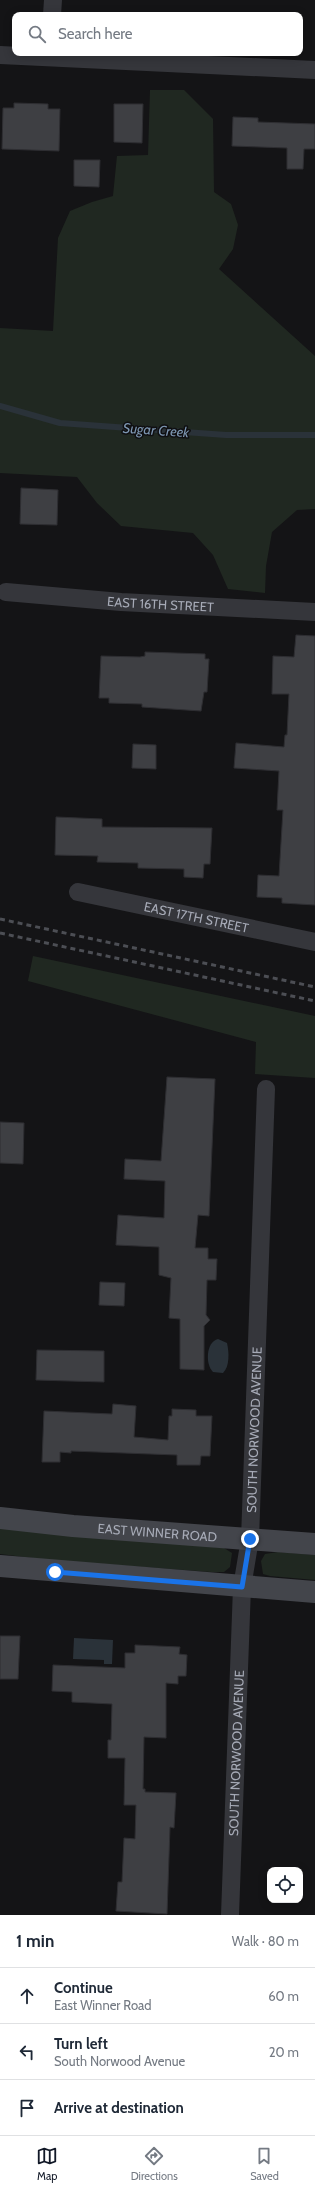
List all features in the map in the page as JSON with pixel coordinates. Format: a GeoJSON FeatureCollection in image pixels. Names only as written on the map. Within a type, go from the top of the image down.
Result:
{"type":"FeatureCollection","features":[{"type":"Feature","properties":{"kind":"street"},"geometry":{"type":"LineString","coordinates":[[52,12],[53,0]]}},
{"type":"Feature","properties":{"kind":"street"},"geometry":{"type":"LineString","coordinates":[[0,55],[12,55]]}},
{"type":"Feature","properties":{"kind":"street"},"geometry":{"type":"LineString","coordinates":[[69,56],[315,70]]}},
{"type":"Feature","properties":{"kind":"street","name":"EAST 16TH STREET"},"geometry":{"type":"LineString","coordinates":[[6,592],[121,602],[315,612]]}},
{"type":"Feature","properties":{"kind":"street","name":"EAST 17TH STREET"},"geometry":{"type":"LineString","coordinates":[[78,892],[315,942]]}},
{"type":"Feature","properties":{"kind":"street","name":"SOUTH NORWOOD AVENUE"},"geometry":{"type":"LineString","coordinates":[[230,1915],[242,1587],[250,1539],[266,1089]]}},
{"type":"Feature","properties":{"kind":"street","name":"EAST WINNER ROAD"},"geometry":{"type":"LineString","coordinates":[[0,1518],[36,1523],[315,1544]]}},
{"type":"Feature","properties":{"kind":"street"},"geometry":{"type":"LineString","coordinates":[[0,1566],[315,1592]]}},
{"type":"Feature","properties":{"kind":"shaded area"},"geometry":{"type":"Polygon","coordinates":[[[150,90],[184,90],[213,119],[214,192],[231,204],[238,225],[233,249],[219,269],[315,356],[315,509],[297,510],[272,532],[266,566],[265,593],[228,589],[213,555],[193,533],[121,526],[97,503],[77,477],[0,473],[0,328],[53,331],[58,238],[70,211],[92,202],[113,196],[117,156],[148,155],[150,90]]]}},
{"type":"Feature","properties":{"kind":"shaded area"},"geometry":{"type":"Polygon","coordinates":[[[33,956],[315,1016],[315,1078],[255,1074],[256,1042],[28,981],[33,956]]]}},
{"type":"Feature","properties":{"kind":"shaded area"},"geometry":{"type":"Polygon","coordinates":[[[218,1339],[227,1343],[228,1347],[228,1363],[223,1373],[213,1372],[210,1368],[208,1359],[211,1344],[218,1339]]]}},
{"type":"Feature","properties":{"kind":"shaded area"},"geometry":{"type":"Polygon","coordinates":[[[0,1525],[224,1548],[232,1553],[230,1567],[224,1572],[211,1572],[49,1560],[0,1554],[0,1525]]]}},
{"type":"Feature","properties":{"kind":"shaded area"},"geometry":{"type":"Polygon","coordinates":[[[278,1552],[315,1555],[315,1580],[263,1574],[261,1561],[265,1554],[278,1552]]]}},
{"type":"Feature","properties":{"kind":"shaded area"},"geometry":{"type":"Polygon","coordinates":[[[74,1638],[113,1640],[112,1664],[104,1664],[104,1660],[73,1659],[74,1638]]]}},
{"type":"Feature","properties":{"kind":"building"},"geometry":{"type":"Polygon","coordinates":[[[14,103],[48,104],[48,109],[60,109],[59,151],[2,149],[3,108],[14,108],[14,103]]]}},
{"type":"Feature","properties":{"kind":"building"},"geometry":{"type":"Polygon","coordinates":[[[114,104],[143,104],[142,143],[114,142],[114,104]]]}},
{"type":"Feature","properties":{"kind":"building"},"geometry":{"type":"Polygon","coordinates":[[[233,117],[258,118],[258,122],[315,124],[315,149],[304,149],[303,169],[287,169],[287,148],[232,146],[233,117]]]}},
{"type":"Feature","properties":{"kind":"building"},"geometry":{"type":"Polygon","coordinates":[[[74,160],[100,160],[99,187],[74,186],[74,160]]]}},
{"type":"Feature","properties":{"kind":"building"},"geometry":{"type":"Polygon","coordinates":[[[21,488],[58,490],[57,525],[20,524],[21,488]]]}},
{"type":"Feature","properties":{"kind":"building"},"geometry":{"type":"Polygon","coordinates":[[[296,635],[315,636],[315,905],[282,903],[282,898],[257,897],[258,875],[279,876],[283,810],[277,810],[279,771],[234,768],[236,743],[284,747],[285,735],[287,735],[289,694],[272,694],[273,656],[294,657],[296,635]]]}},
{"type":"Feature","properties":{"kind":"building"},"geometry":{"type":"Polygon","coordinates":[[[145,652],[205,654],[205,659],[209,659],[207,692],[204,692],[201,711],[142,707],[142,704],[109,703],[109,698],[99,698],[101,656],[140,657],[145,656],[145,652]]]}},
{"type":"Feature","properties":{"kind":"building"},"geometry":{"type":"Polygon","coordinates":[[[133,744],[156,745],[156,769],[132,768],[133,744]]]}},
{"type":"Feature","properties":{"kind":"building"},"geometry":{"type":"Polygon","coordinates":[[[56,817],[102,819],[102,827],[212,828],[210,864],[204,864],[203,878],[184,877],[184,869],[138,868],[138,863],[97,862],[98,856],[55,855],[56,817]]]}},
{"type":"Feature","properties":{"kind":"building"},"geometry":{"type":"Polygon","coordinates":[[[167,1077],[215,1079],[209,1216],[198,1215],[195,1248],[208,1248],[208,1259],[217,1259],[216,1280],[207,1280],[206,1315],[210,1320],[204,1326],[204,1370],[180,1369],[180,1319],[169,1318],[171,1278],[159,1275],[159,1247],[116,1245],[118,1215],[164,1218],[165,1181],[124,1179],[125,1159],[161,1161],[167,1077]]]}},
{"type":"Feature","properties":{"kind":"building"},"geometry":{"type":"Polygon","coordinates":[[[0,1122],[24,1123],[23,1164],[0,1163],[0,1122]]]}},
{"type":"Feature","properties":{"kind":"building"},"geometry":{"type":"Polygon","coordinates":[[[100,1282],[125,1283],[124,1306],[99,1305],[100,1282]]]}},
{"type":"Feature","properties":{"kind":"building"},"geometry":{"type":"Polygon","coordinates":[[[37,1350],[104,1351],[104,1382],[36,1380],[37,1350]]]}},
{"type":"Feature","properties":{"kind":"building"},"geometry":{"type":"Polygon","coordinates":[[[113,1404],[136,1406],[134,1437],[168,1440],[169,1416],[172,1416],[172,1409],[196,1410],[196,1416],[212,1416],[210,1456],[201,1456],[200,1465],[177,1465],[177,1455],[71,1451],[71,1453],[60,1452],[60,1462],[42,1462],[44,1411],[112,1414],[113,1404]]]}},
{"type":"Feature","properties":{"kind":"building"},"geometry":{"type":"Polygon","coordinates":[[[0,1636],[20,1636],[18,1679],[0,1679],[0,1636]]]}},
{"type":"Feature","properties":{"kind":"building"},"geometry":{"type":"Polygon","coordinates":[[[135,1645],[180,1647],[179,1654],[187,1655],[186,1676],[178,1676],[178,1684],[166,1683],[166,1738],[144,1737],[143,1789],[145,1789],[145,1792],[176,1793],[174,1828],[170,1827],[167,1914],[116,1911],[118,1882],[122,1882],[124,1838],[135,1839],[136,1805],[124,1805],[125,1758],[108,1758],[108,1740],[111,1740],[112,1704],[72,1702],[72,1692],[52,1691],[53,1665],[125,1668],[125,1653],[135,1653],[135,1645]]]}},
{"type":"Feature","properties":{"kind":"waterway","name":"Sugar Creek"},"geometry":{"type":"LineString","coordinates":[[0,406],[60,423],[226,435],[315,435]]}},
{"type":"Feature","properties":{"kind":"railway"},"geometry":{"type":"LineString","coordinates":[[0,919],[315,987]]}},
{"type":"Feature","properties":{"kind":"railway"},"geometry":{"type":"LineString","coordinates":[[0,933],[315,1001]]}},
{"type":"Feature","properties":{"kind":"route"},"geometry":{"type":"LineString","coordinates":[[55,1572],[242,1587],[250,1539]]}}]}
